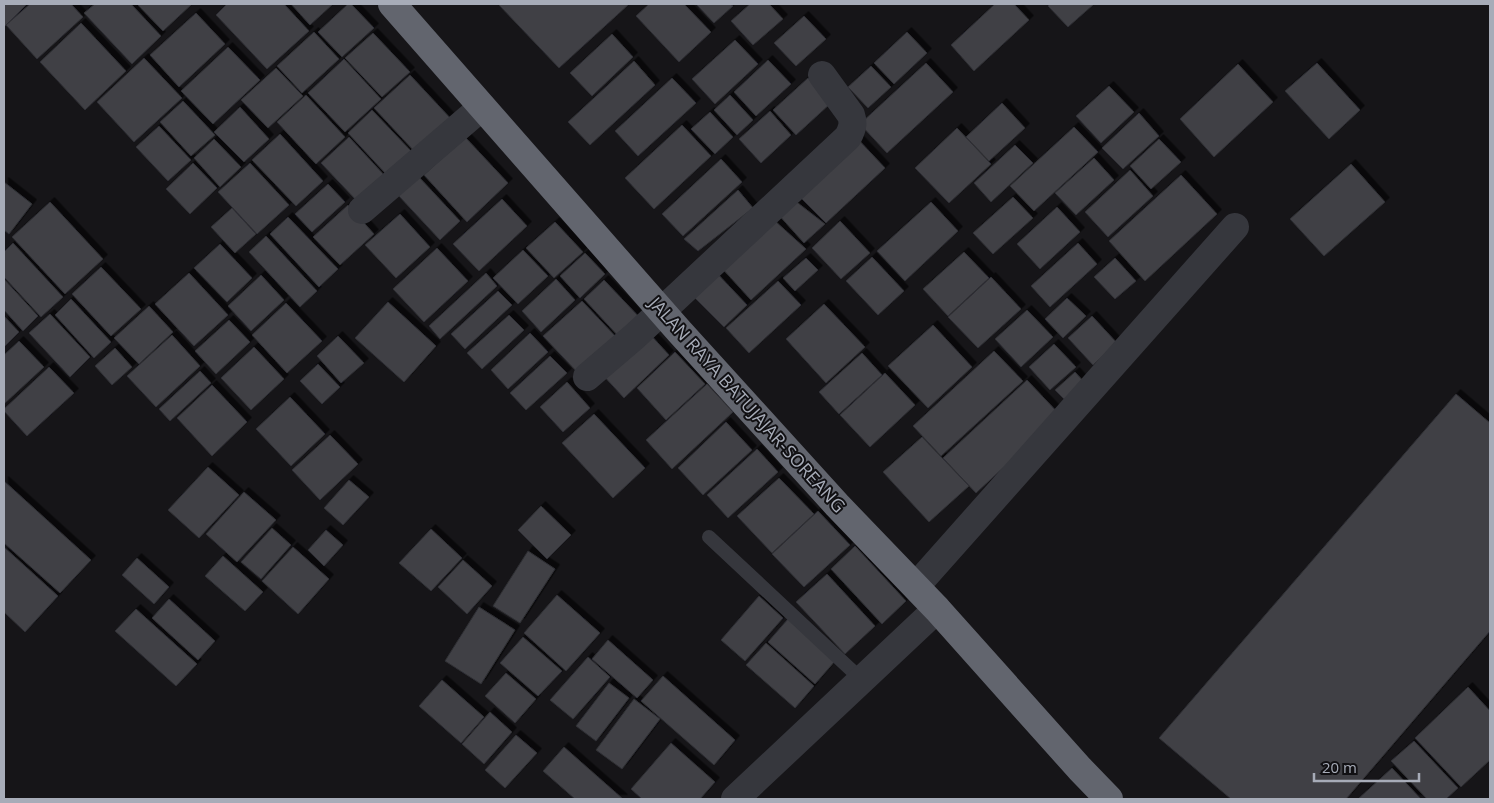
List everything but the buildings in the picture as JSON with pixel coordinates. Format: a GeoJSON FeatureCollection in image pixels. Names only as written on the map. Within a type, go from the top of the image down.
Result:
{"type":"FeatureCollection","features":[{"type":"Feature","properties":{"kind":"highway","name":"JALAN RAYA BATUJAJAR-SOREANG"},"geometry":{"type":"LineString","coordinates":[[392,4],[679,331],[837,505],[916,586],[1080,770],[1109,799]]}},
{"type":"Feature","properties":{"kind":"street"},"geometry":{"type":"LineString","coordinates":[[587,377],[635,336],[848,138],[853,121],[851,115],[822,75]]}},
{"type":"Feature","properties":{"kind":"street"},"geometry":{"type":"LineString","coordinates":[[362,210],[482,107]]}},
{"type":"Feature","properties":{"kind":"street"},"geometry":{"type":"LineString","coordinates":[[916,586],[1235,227]]}},
{"type":"Feature","properties":{"kind":"street"},"geometry":{"type":"LineString","coordinates":[[735,799],[937,609]]}},
{"type":"Feature","properties":{"kind":"lane"},"geometry":{"type":"LineString","coordinates":[[709,538],[862,680]]}}]}
